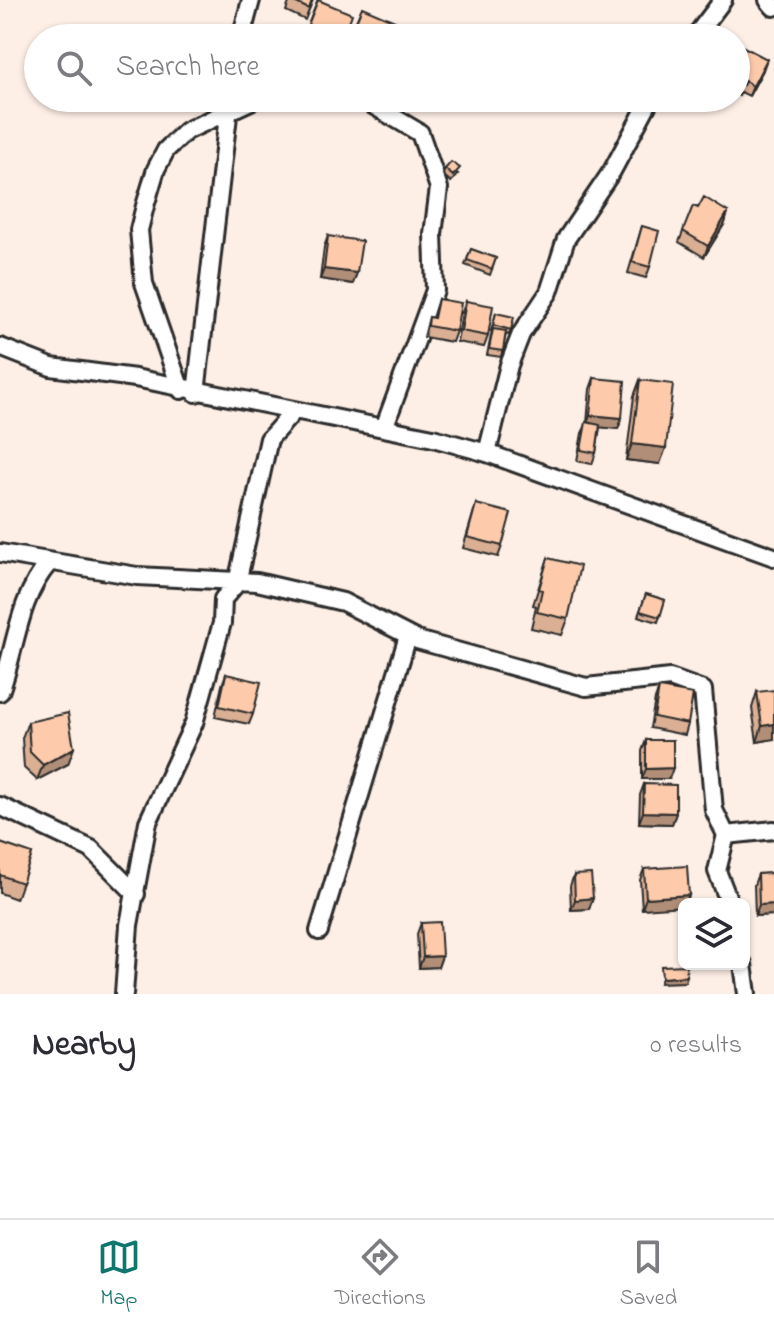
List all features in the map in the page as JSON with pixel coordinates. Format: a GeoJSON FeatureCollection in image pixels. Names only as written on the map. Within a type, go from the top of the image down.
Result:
{"type":"FeatureCollection","features":[{"type":"Feature","properties":{"kind":"street"},"geometry":{"type":"LineString","coordinates":[[245,24],[251,0]]}},
{"type":"Feature","properties":{"kind":"street"},"geometry":{"type":"LineString","coordinates":[[705,24],[723,0]]}},
{"type":"Feature","properties":{"kind":"street"},"geometry":{"type":"LineString","coordinates":[[768,0],[774,7]]}},
{"type":"Feature","properties":{"kind":"street"},"geometry":{"type":"LineString","coordinates":[[188,391],[144,283],[139,230],[156,169],[166,150],[186,131],[217,112]]}},
{"type":"Feature","properties":{"kind":"street"},"geometry":{"type":"LineString","coordinates":[[188,391],[228,112]]}},
{"type":"Feature","properties":{"kind":"street"},"geometry":{"type":"LineString","coordinates":[[384,428],[435,290],[433,234],[439,188],[420,133],[385,112]]}},
{"type":"Feature","properties":{"kind":"street"},"geometry":{"type":"LineString","coordinates":[[487,453],[509,365],[521,334],[549,292],[566,239],[612,171],[644,112]]}},
{"type":"Feature","properties":{"kind":"street"},"geometry":{"type":"LineString","coordinates":[[0,347],[51,367],[135,378],[384,428],[487,453],[774,557]]}},
{"type":"Feature","properties":{"kind":"street"},"geometry":{"type":"LineString","coordinates":[[124,994],[129,925],[148,822],[194,723],[222,623],[223,599],[237,583],[269,439],[294,411]]}},
{"type":"Feature","properties":{"kind":"street"},"geometry":{"type":"LineString","coordinates":[[0,553],[137,576],[257,582],[343,602],[408,636],[586,687],[670,678],[703,690],[714,810],[726,835],[717,871],[728,898]]}},
{"type":"Feature","properties":{"kind":"street"},"geometry":{"type":"LineString","coordinates":[[0,692],[21,617],[37,577],[49,563]]}},
{"type":"Feature","properties":{"kind":"street"},"geometry":{"type":"LineString","coordinates":[[319,931],[408,636]]}},
{"type":"Feature","properties":{"kind":"street"},"geometry":{"type":"LineString","coordinates":[[0,806],[91,849],[136,894]]}},
{"type":"Feature","properties":{"kind":"street"},"geometry":{"type":"LineString","coordinates":[[726,835],[774,830]]}},
{"type":"Feature","properties":{"kind":"street"},"geometry":{"type":"LineString","coordinates":[[743,970],[747,994]]}},
{"type":"Feature","properties":{"kind":"building"},"geometry":{"type":"Polygon","coordinates":[[[290,0],[312,0],[309,9],[290,0]]]}},
{"type":"Feature","properties":{"kind":"building"},"geometry":{"type":"Polygon","coordinates":[[[318,0],[352,14],[348,24],[308,24],[318,0]]]}},
{"type":"Feature","properties":{"kind":"building"},"geometry":{"type":"Polygon","coordinates":[[[362,7],[395,21],[394,24],[355,24],[362,7]]]}},
{"type":"Feature","properties":{"kind":"building"},"geometry":{"type":"Polygon","coordinates":[[[750,50],[767,59],[753,86],[750,84],[750,50]]]}},
{"type":"Feature","properties":{"kind":"building"},"geometry":{"type":"Polygon","coordinates":[[[451,162],[460,168],[453,176],[445,169],[451,162]]]}},
{"type":"Feature","properties":{"kind":"building"},"geometry":{"type":"Polygon","coordinates":[[[704,197],[728,212],[708,246],[683,231],[693,206],[698,208],[704,197]]]}},
{"type":"Feature","properties":{"kind":"building"},"geometry":{"type":"Polygon","coordinates":[[[642,226],[659,231],[650,267],[632,262],[642,226]]]}},
{"type":"Feature","properties":{"kind":"building"},"geometry":{"type":"Polygon","coordinates":[[[328,236],[362,241],[357,273],[324,269],[328,236]]]}},
{"type":"Feature","properties":{"kind":"building"},"geometry":{"type":"Polygon","coordinates":[[[471,249],[496,258],[492,269],[467,260],[471,249]]]}},
{"type":"Feature","properties":{"kind":"building"},"geometry":{"type":"Polygon","coordinates":[[[438,299],[461,303],[456,331],[428,326],[429,317],[434,318],[438,299]]]}},
{"type":"Feature","properties":{"kind":"building"},"geometry":{"type":"Polygon","coordinates":[[[466,301],[493,306],[488,336],[461,331],[466,301]]]}},
{"type":"Feature","properties":{"kind":"building"},"geometry":{"type":"Polygon","coordinates":[[[496,313],[514,317],[511,330],[493,325],[496,313]]]}},
{"type":"Feature","properties":{"kind":"building"},"geometry":{"type":"Polygon","coordinates":[[[493,329],[506,331],[503,351],[489,349],[493,329]]]}},
{"type":"Feature","properties":{"kind":"building"},"geometry":{"type":"Polygon","coordinates":[[[594,378],[625,381],[622,418],[590,415],[594,378]]]}},
{"type":"Feature","properties":{"kind":"building"},"geometry":{"type":"Polygon","coordinates":[[[640,380],[673,384],[666,448],[632,444],[640,380]]]}},
{"type":"Feature","properties":{"kind":"building"},"geometry":{"type":"Polygon","coordinates":[[[586,422],[600,425],[596,453],[581,450],[586,422]]]}},
{"type":"Feature","properties":{"kind":"building"},"geometry":{"type":"Polygon","coordinates":[[[476,504],[511,513],[502,546],[467,537],[476,504]]]}},
{"type":"Feature","properties":{"kind":"building"},"geometry":{"type":"Polygon","coordinates":[[[548,558],[580,566],[568,619],[537,612],[542,590],[539,589],[548,558]]]}},
{"type":"Feature","properties":{"kind":"building"},"geometry":{"type":"Polygon","coordinates":[[[646,594],[665,600],[660,617],[640,611],[646,594]]]}},
{"type":"Feature","properties":{"kind":"building"},"geometry":{"type":"Polygon","coordinates":[[[226,674],[261,682],[253,714],[219,706],[226,674]]]}},
{"type":"Feature","properties":{"kind":"building"},"geometry":{"type":"Polygon","coordinates":[[[659,688],[693,694],[688,724],[654,717],[659,688]]]}},
{"type":"Feature","properties":{"kind":"building"},"geometry":{"type":"Polygon","coordinates":[[[774,690],[774,724],[762,726],[757,692],[774,690]]]}},
{"type":"Feature","properties":{"kind":"building"},"geometry":{"type":"Polygon","coordinates":[[[68,713],[74,748],[43,765],[30,752],[28,722],[68,713]]]}},
{"type":"Feature","properties":{"kind":"building"},"geometry":{"type":"Polygon","coordinates":[[[646,740],[673,740],[673,768],[646,769],[646,740]]]}},
{"type":"Feature","properties":{"kind":"building"},"geometry":{"type":"Polygon","coordinates":[[[644,784],[676,785],[676,813],[643,812],[644,784]]]}},
{"type":"Feature","properties":{"kind":"building"},"geometry":{"type":"Polygon","coordinates":[[[0,843],[32,854],[22,883],[0,875],[0,843]]]}},
{"type":"Feature","properties":{"kind":"building"},"geometry":{"type":"Polygon","coordinates":[[[687,866],[689,895],[646,898],[644,869],[687,866]]]}},
{"type":"Feature","properties":{"kind":"building"},"geometry":{"type":"Polygon","coordinates":[[[774,873],[774,904],[759,905],[758,874],[774,873]]]}},
{"type":"Feature","properties":{"kind":"building"},"geometry":{"type":"Polygon","coordinates":[[[591,874],[593,898],[575,900],[574,875],[591,874]]]}},
{"type":"Feature","properties":{"kind":"building"},"geometry":{"type":"Polygon","coordinates":[[[440,922],[442,956],[423,957],[421,923],[440,922]]]}},
{"type":"Feature","properties":{"kind":"building"},"geometry":{"type":"Polygon","coordinates":[[[678,965],[678,970],[686,970],[687,976],[662,978],[661,966],[678,965]]]}}]}
